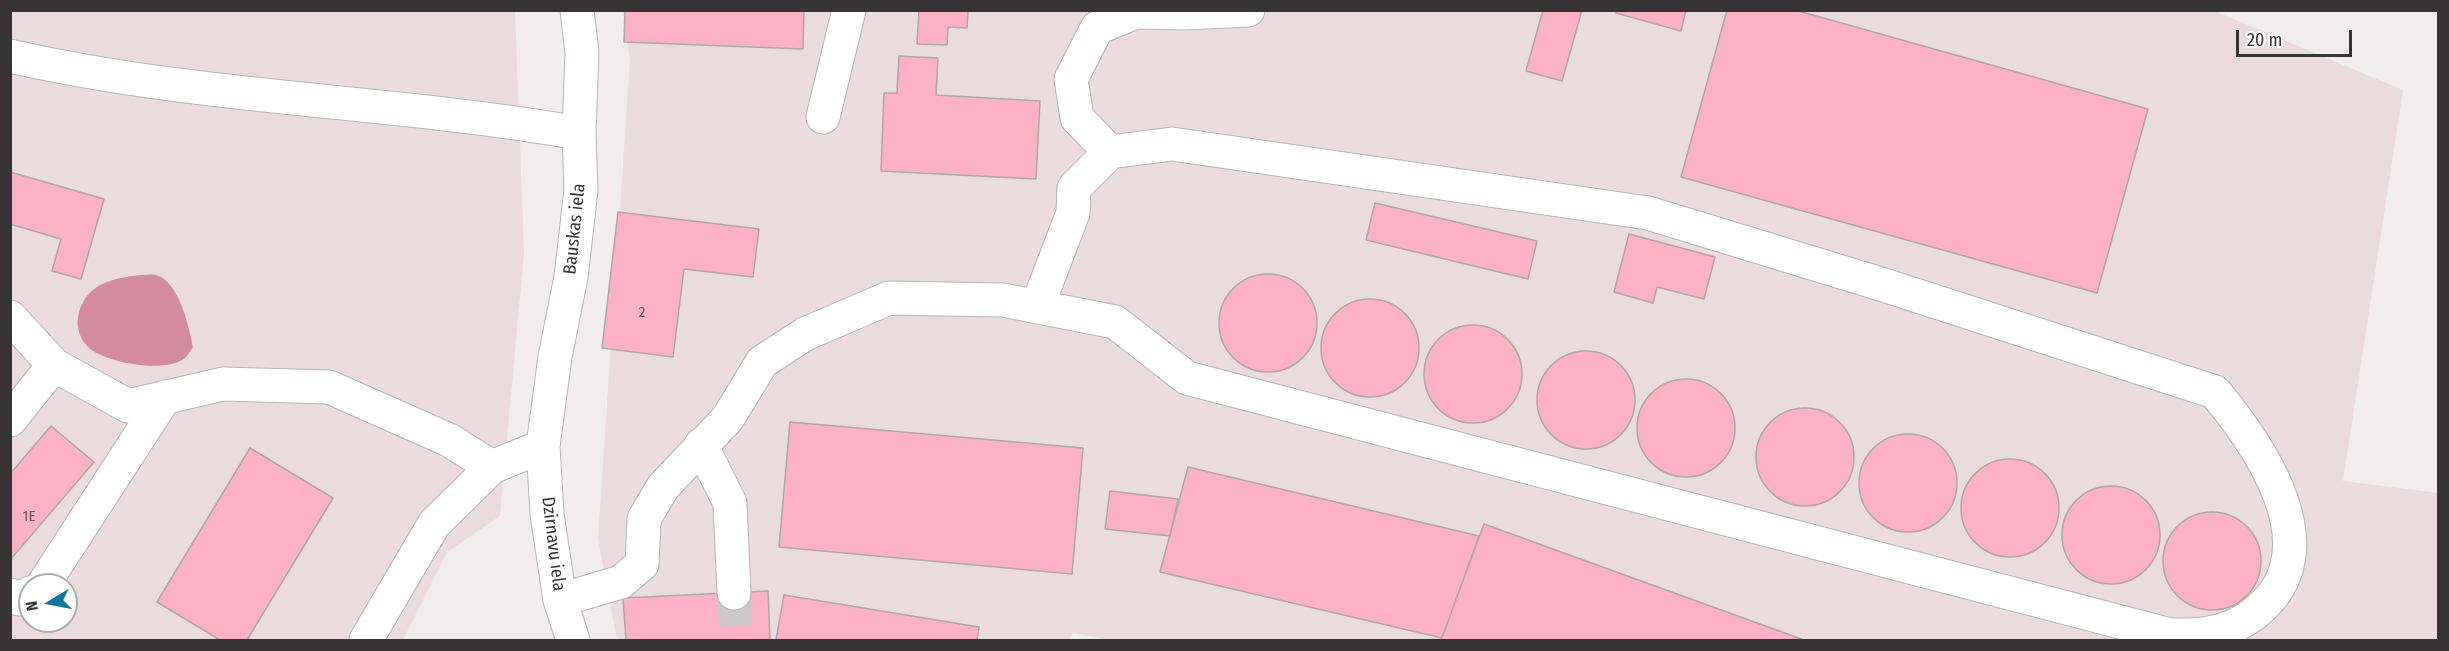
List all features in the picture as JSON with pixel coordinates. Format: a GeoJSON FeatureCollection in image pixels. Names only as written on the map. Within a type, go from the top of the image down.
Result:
{"type":"FeatureCollection","features":[{"type":"Feature","properties":{"kind":"street","name":"Bauskas iela"},"geometry":{"type":"LineString","coordinates":[[543,446],[555,357],[571,277],[580,201],[579,133],[582,52],[578,10]]}},
{"type":"Feature","properties":{"kind":"street"},"geometry":{"type":"LineString","coordinates":[[823,117],[849,10]]}},
{"type":"Feature","properties":{"kind":"street"},"geometry":{"type":"LineString","coordinates":[[1110,152],[1077,118],[1071,79],[1096,28],[1136,12],[1185,13],[1248,10]]}},
{"type":"Feature","properties":{"kind":"street"},"geometry":{"type":"LineString","coordinates":[[10,56],[171,84],[507,120],[579,133]]}},
{"type":"Feature","properties":{"kind":"street"},"geometry":{"type":"LineString","coordinates":[[560,600],[621,582],[642,564],[644,519],[663,487],[728,418],[762,362],[805,334],[889,298],[1002,300],[1037,307],[1115,322],[1187,378],[2170,635],[2198,636],[2231,628],[2256,613],[2277,592],[2287,567],[2290,540],[2283,508],[2272,476],[2244,427],[2216,392],[1884,285],[1648,213],[1172,144],[1110,152],[1074,188],[1072,213],[1037,307]]}},
{"type":"Feature","properties":{"kind":"street"},"geometry":{"type":"LineString","coordinates":[[10,317],[54,365],[128,406],[223,384],[329,387],[449,440],[492,467]]}},
{"type":"Feature","properties":{"kind":"street"},"geometry":{"type":"LineString","coordinates":[[10,420],[54,365]]}},
{"type":"Feature","properties":{"kind":"street"},"geometry":{"type":"LineString","coordinates":[[51,573],[165,397]]}},
{"type":"Feature","properties":{"kind":"street"},"geometry":{"type":"LineString","coordinates":[[701,445],[730,503],[734,593]]}},
{"type":"Feature","properties":{"kind":"street"},"geometry":{"type":"LineString","coordinates":[[366,640],[434,524],[492,467],[543,446]]}},
{"type":"Feature","properties":{"kind":"street","name":"Dzirnavu iela"},"geometry":{"type":"LineString","coordinates":[[543,446],[547,514],[560,600],[573,640]]}},
{"type":"Feature","properties":{"kind":"shaded area"},"geometry":{"type":"Polygon","coordinates":[[[2212,10],[2403,90],[2343,481],[2438,493],[2438,640],[1110,640],[1073,633],[1070,640],[617,640],[598,539],[630,60],[623,11],[2212,10]]]}},
{"type":"Feature","properties":{"kind":"shaded area"},"geometry":{"type":"Polygon","coordinates":[[[10,11],[515,11],[524,252],[500,516],[447,552],[403,640],[11,640],[10,11]]]}},
{"type":"Feature","properties":{"kind":"shaded area"},"geometry":{"type":"Polygon","coordinates":[[[154,275],[164,279],[177,295],[182,306],[193,347],[185,358],[176,363],[150,366],[121,362],[96,353],[85,344],[81,337],[78,317],[86,297],[93,290],[110,281],[154,275]]]}},
{"type":"Feature","properties":{"kind":"building"},"geometry":{"type":"Polygon","coordinates":[[[625,10],[804,10],[803,49],[624,42],[625,10]]]}},
{"type":"Feature","properties":{"kind":"building"},"geometry":{"type":"Polygon","coordinates":[[[919,10],[968,10],[967,28],[948,27],[947,45],[917,44],[919,10]]]}},
{"type":"Feature","properties":{"kind":"building"},"geometry":{"type":"Polygon","coordinates":[[[1543,10],[1582,10],[1562,81],[1526,71],[1543,10]]]}},
{"type":"Feature","properties":{"kind":"building"},"geometry":{"type":"Polygon","coordinates":[[[1616,10],[1686,10],[1681,31],[1616,13],[1616,10]]]}},
{"type":"Feature","properties":{"kind":"building"},"geometry":{"type":"Polygon","coordinates":[[[1727,10],[1795,10],[2148,109],[2097,293],[1681,177],[1727,10]]]}},
{"type":"Feature","properties":{"kind":"building"},"geometry":{"type":"Polygon","coordinates":[[[899,56],[938,58],[936,95],[1040,101],[1036,179],[881,171],[884,93],[897,93],[899,56]]]}},
{"type":"Feature","properties":{"kind":"building"},"geometry":{"type":"Polygon","coordinates":[[[10,172],[104,199],[81,279],[52,271],[61,239],[10,224],[10,172]]]}},
{"type":"Feature","properties":{"kind":"building"},"geometry":{"type":"Polygon","coordinates":[[[1375,203],[1537,241],[1528,279],[1366,240],[1375,203]]]}},
{"type":"Feature","properties":{"kind":"building"},"geometry":{"type":"Polygon","coordinates":[[[618,212],[759,229],[753,277],[684,269],[673,357],[602,348],[618,212]]]}},
{"type":"Feature","properties":{"kind":"building"},"geometry":{"type":"Polygon","coordinates":[[[1629,234],[1715,257],[1704,299],[1657,287],[1653,303],[1614,292],[1629,234]]]}},
{"type":"Feature","properties":{"kind":"building"},"geometry":{"type":"Polygon","coordinates":[[[1268,274],[1287,277],[1303,288],[1314,304],[1317,323],[1314,342],[1303,358],[1287,369],[1268,372],[1249,369],[1233,358],[1222,342],[1219,323],[1222,304],[1233,288],[1249,277],[1268,274]]]}},
{"type":"Feature","properties":{"kind":"building"},"geometry":{"type":"Polygon","coordinates":[[[1370,299],[1389,302],[1405,313],[1416,329],[1419,348],[1416,367],[1405,383],[1389,394],[1370,397],[1351,394],[1335,383],[1324,367],[1321,348],[1324,329],[1335,313],[1351,302],[1370,299]]]}},
{"type":"Feature","properties":{"kind":"building"},"geometry":{"type":"Polygon","coordinates":[[[1473,325],[1492,328],[1508,339],[1519,355],[1522,374],[1519,393],[1508,409],[1492,420],[1473,423],[1454,420],[1438,409],[1427,393],[1424,374],[1427,355],[1438,339],[1454,328],[1473,325]]]}},
{"type":"Feature","properties":{"kind":"building"},"geometry":{"type":"Polygon","coordinates":[[[1586,351],[1605,355],[1621,365],[1631,381],[1635,400],[1631,419],[1621,435],[1605,445],[1586,449],[1567,445],[1551,435],[1541,419],[1537,400],[1541,381],[1551,365],[1567,355],[1586,351]]]}},
{"type":"Feature","properties":{"kind":"building"},"geometry":{"type":"Polygon","coordinates":[[[1686,379],[1705,382],[1721,393],[1732,409],[1735,428],[1732,447],[1721,463],[1705,474],[1686,477],[1667,474],[1651,463],[1640,447],[1637,428],[1640,409],[1651,393],[1667,382],[1686,379]]]}},
{"type":"Feature","properties":{"kind":"building"},"geometry":{"type":"Polygon","coordinates":[[[1805,408],[1824,412],[1840,422],[1850,438],[1854,457],[1850,476],[1840,492],[1824,502],[1805,506],[1786,502],[1770,492],[1760,476],[1756,457],[1760,438],[1770,422],[1786,412],[1805,408]]]}},
{"type":"Feature","properties":{"kind":"building"},"geometry":{"type":"Polygon","coordinates":[[[790,422],[1083,448],[1072,574],[779,547],[790,422]]]}},
{"type":"Feature","properties":{"kind":"building"},"geometry":{"type":"Polygon","coordinates":[[[51,426],[94,462],[10,560],[10,474],[51,426]]]}},
{"type":"Feature","properties":{"kind":"building"},"geometry":{"type":"Polygon","coordinates":[[[1908,434],[1927,437],[1943,448],[1954,464],[1957,483],[1954,502],[1943,518],[1927,529],[1908,532],[1889,529],[1873,518],[1862,502],[1859,483],[1862,464],[1873,448],[1889,437],[1908,434]]]}},
{"type":"Feature","properties":{"kind":"building"},"geometry":{"type":"Polygon","coordinates":[[[250,448],[333,498],[247,640],[220,640],[157,602],[250,448]]]}},
{"type":"Feature","properties":{"kind":"building"},"geometry":{"type":"Polygon","coordinates":[[[2010,459],[2029,462],[2045,473],[2056,489],[2059,508],[2056,527],[2045,543],[2029,554],[2010,557],[1991,554],[1975,543],[1964,527],[1961,508],[1964,489],[1975,473],[1991,462],[2010,459]]]}},
{"type":"Feature","properties":{"kind":"building"},"geometry":{"type":"Polygon","coordinates":[[[1188,467],[1479,536],[1442,638],[1160,572],[1188,467]]]}},
{"type":"Feature","properties":{"kind":"building"},"geometry":{"type":"Polygon","coordinates":[[[2111,486],[2130,490],[2146,500],[2156,516],[2160,535],[2156,554],[2146,570],[2130,580],[2111,584],[2092,580],[2076,570],[2066,554],[2062,535],[2066,516],[2076,500],[2092,490],[2111,486]]]}},
{"type":"Feature","properties":{"kind":"building"},"geometry":{"type":"Polygon","coordinates":[[[1110,491],[1178,499],[1170,536],[1105,529],[1110,491]]]}},
{"type":"Feature","properties":{"kind":"building"},"geometry":{"type":"Polygon","coordinates":[[[2212,512],[2231,516],[2247,526],[2257,542],[2261,561],[2257,580],[2247,596],[2231,606],[2212,610],[2193,606],[2177,596],[2167,580],[2163,561],[2167,542],[2177,526],[2193,516],[2212,512]]]}},
{"type":"Feature","properties":{"kind":"building"},"geometry":{"type":"Polygon","coordinates":[[[1484,524],[1804,640],[1441,640],[1484,524]]]}},
{"type":"Feature","properties":{"kind":"building"},"geometry":{"type":"Polygon","coordinates":[[[768,591],[770,640],[626,640],[623,598],[768,591]]]}},
{"type":"Feature","properties":{"kind":"building"},"geometry":{"type":"Polygon","coordinates":[[[784,595],[979,627],[977,640],[776,640],[784,595]]]}},
{"type":"Feature","properties":{"kind":"tunnel"},"geometry":{"type":"LineString","coordinates":[[734,593],[736,640]]}}]}
